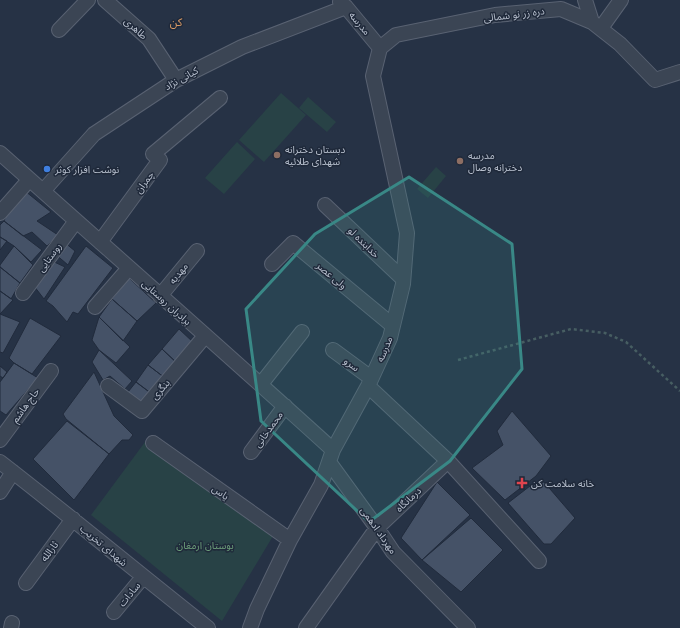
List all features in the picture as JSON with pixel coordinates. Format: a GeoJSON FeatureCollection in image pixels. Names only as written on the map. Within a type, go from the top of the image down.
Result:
{"type":"FeatureCollection","features":[{"type":"Feature","properties":{"kind":"street"},"geometry":{"type":"LineString","coordinates":[[59,30],[88,0]]}},
{"type":"Feature","properties":{"kind":"street","name":"طاهری"},"geometry":{"type":"LineString","coordinates":[[105,0],[149,39],[176,80]]}},
{"type":"Feature","properties":{"kind":"street"},"geometry":{"type":"LineString","coordinates":[[525,0],[535,11]]}},
{"type":"Feature","properties":{"kind":"street"},"geometry":{"type":"LineString","coordinates":[[585,0],[596,25],[621,0]]}},
{"type":"Feature","properties":{"kind":"street","name":"کیانی نژاد"},"geometry":{"type":"LineString","coordinates":[[43,191],[94,134],[176,80],[242,47],[342,3]]}},
{"type":"Feature","properties":{"kind":"street","name":"مدرسه"},"geometry":{"type":"LineString","coordinates":[[250,628],[257,609],[290,540],[321,485],[331,456],[370,382],[390,338],[403,279],[407,233],[373,76],[380,48],[342,3]]}},
{"type":"Feature","properties":{"kind":"street","name":"دره زر نو شمالی"},"geometry":{"type":"LineString","coordinates":[[380,48],[396,35],[495,15],[561,9],[596,25],[620,44],[655,80],[680,72]]}},
{"type":"Feature","properties":{"kind":"street","name":"چمران"},"geometry":{"type":"LineString","coordinates":[[100,242],[160,160],[153,154],[220,98]]}},
{"type":"Feature","properties":{"kind":"street","name":"برادران روستایی"},"geometry":{"type":"LineString","coordinates":[[0,154],[261,384],[331,456]]}},
{"type":"Feature","properties":{"kind":"street"},"geometry":{"type":"LineString","coordinates":[[0,212],[29,180]]}},
{"type":"Feature","properties":{"kind":"street","name":"خدابنده لو"},"geometry":{"type":"LineString","coordinates":[[325,205],[403,279]]}},
{"type":"Feature","properties":{"kind":"street","name":"روستایی"},"geometry":{"type":"LineString","coordinates":[[23,293],[76,221]]}},
{"type":"Feature","properties":{"kind":"street","name":"ولی عصر"},"geometry":{"type":"LineString","coordinates":[[272,264],[293,243],[392,326]]}},
{"type":"Feature","properties":{"kind":"street","name":"مهدیه"},"geometry":{"type":"LineString","coordinates":[[160,296],[197,251]]}},
{"type":"Feature","properties":{"kind":"street"},"geometry":{"type":"LineString","coordinates":[[95,307],[129,268]]}},
{"type":"Feature","properties":{"kind":"street"},"geometry":{"type":"LineString","coordinates":[[261,384],[302,332]]}},
{"type":"Feature","properties":{"kind":"street","name":"بنگری"},"geometry":{"type":"LineString","coordinates":[[108,386],[142,411],[205,336]]}},
{"type":"Feature","properties":{"kind":"street","name":"سرو"},"geometry":{"type":"LineString","coordinates":[[334,350],[370,382]]}},
{"type":"Feature","properties":{"kind":"street","name":"حاج هاشم"},"geometry":{"type":"LineString","coordinates":[[0,440],[51,371]]}},
{"type":"Feature","properties":{"kind":"street"},"geometry":{"type":"LineString","coordinates":[[370,382],[448,461],[539,561]]}},
{"type":"Feature","properties":{"kind":"street","name":"محمدخانی"},"geometry":{"type":"LineString","coordinates":[[251,452],[284,406]]}},
{"type":"Feature","properties":{"kind":"street","name":"یاس"},"geometry":{"type":"LineString","coordinates":[[152,443],[290,540]]}},
{"type":"Feature","properties":{"kind":"street","name":"مهرداد ادهمی"},"geometry":{"type":"LineString","coordinates":[[331,456],[393,552],[468,628]]}},
{"type":"Feature","properties":{"kind":"street","name":"درمانگاه"},"geometry":{"type":"LineString","coordinates":[[306,628],[377,528],[448,461]]}},
{"type":"Feature","properties":{"kind":"street","name":"شهدای تخریب"},"geometry":{"type":"LineString","coordinates":[[0,462],[208,628]]}},
{"type":"Feature","properties":{"kind":"street"},"geometry":{"type":"LineString","coordinates":[[0,492],[13,472]]}},
{"type":"Feature","properties":{"kind":"street","name":"ثارالله"},"geometry":{"type":"LineString","coordinates":[[26,582],[73,519]]}},
{"type":"Feature","properties":{"kind":"street","name":"سادات"},"geometry":{"type":"LineString","coordinates":[[114,612],[143,577]]}},
{"type":"Feature","properties":{"kind":"path"},"geometry":{"type":"LineString","coordinates":[[458,360],[571,329],[605,333],[626,342],[680,391]]}},
{"type":"Feature","properties":{"kind":"highlighted area"},"geometry":{"type":"Polygon","coordinates":[[[409,177],[512,244],[522,369],[450,461],[369,522],[261,421],[246,309],[315,234],[409,177]]]}},
{"type":"Feature","properties":{"kind":"green space"},"geometry":{"type":"Polygon","coordinates":[[[281,93],[306,115],[264,162],[239,140],[281,93]]]}},
{"type":"Feature","properties":{"kind":"green space"},"geometry":{"type":"Polygon","coordinates":[[[308,97],[336,122],[327,132],[299,108],[308,97]]]}},
{"type":"Feature","properties":{"kind":"green space"},"geometry":{"type":"Polygon","coordinates":[[[237,142],[255,159],[224,194],[205,178],[237,142]]]}},
{"type":"Feature","properties":{"kind":"green space"},"geometry":{"type":"Polygon","coordinates":[[[436,167],[446,176],[428,198],[417,189],[436,167]]]}},
{"type":"Feature","properties":{"kind":"green space","name":"بوستان ارمغان"},"geometry":{"type":"Polygon","coordinates":[[[145,442],[273,536],[222,621],[91,515],[145,442]]]}},
{"type":"Feature","properties":{"kind":"building"},"geometry":{"type":"Polygon","coordinates":[[[25,191],[51,212],[37,221],[58,235],[47,246],[32,232],[23,236],[4,221],[11,204],[25,191]]]}},
{"type":"Feature","properties":{"kind":"building"},"geometry":{"type":"Polygon","coordinates":[[[4,221],[42,250],[31,262],[14,246],[0,237],[0,225],[4,221]]]}},
{"type":"Feature","properties":{"kind":"building"},"geometry":{"type":"Polygon","coordinates":[[[0,237],[7,241],[0,250],[0,237]]]}},
{"type":"Feature","properties":{"kind":"building"},"geometry":{"type":"Polygon","coordinates":[[[64,242],[75,251],[68,265],[54,253],[64,242]]]}},
{"type":"Feature","properties":{"kind":"building"},"geometry":{"type":"Polygon","coordinates":[[[14,246],[33,265],[20,283],[0,267],[14,246]]]}},
{"type":"Feature","properties":{"kind":"building"},"geometry":{"type":"Polygon","coordinates":[[[86,246],[113,268],[78,314],[73,312],[67,322],[53,306],[46,301],[86,246]]]}},
{"type":"Feature","properties":{"kind":"building"},"geometry":{"type":"Polygon","coordinates":[[[50,260],[65,267],[44,299],[34,286],[50,260]]]}},
{"type":"Feature","properties":{"kind":"building"},"geometry":{"type":"Polygon","coordinates":[[[0,267],[20,283],[11,299],[0,291],[0,267]]]}},
{"type":"Feature","properties":{"kind":"building"},"geometry":{"type":"Polygon","coordinates":[[[129,278],[156,303],[137,321],[112,299],[129,278]]]}},
{"type":"Feature","properties":{"kind":"building"},"geometry":{"type":"Polygon","coordinates":[[[0,291],[13,300],[0,314],[0,291]]]}},
{"type":"Feature","properties":{"kind":"building"},"geometry":{"type":"Polygon","coordinates":[[[112,299],[137,321],[123,341],[99,317],[112,299]]]}},
{"type":"Feature","properties":{"kind":"building"},"geometry":{"type":"Polygon","coordinates":[[[0,314],[20,322],[3,353],[0,352],[0,314]]]}},
{"type":"Feature","properties":{"kind":"building"},"geometry":{"type":"Polygon","coordinates":[[[99,317],[130,347],[116,363],[99,350],[92,340],[99,317]]]}},
{"type":"Feature","properties":{"kind":"building"},"geometry":{"type":"Polygon","coordinates":[[[30,318],[61,336],[32,374],[14,363],[9,358],[30,318]]]}},
{"type":"Feature","properties":{"kind":"building"},"geometry":{"type":"Polygon","coordinates":[[[179,329],[194,343],[178,364],[162,349],[179,329]]]}},
{"type":"Feature","properties":{"kind":"building"},"geometry":{"type":"Polygon","coordinates":[[[162,349],[178,364],[165,378],[148,365],[162,349]]]}},
{"type":"Feature","properties":{"kind":"building"},"geometry":{"type":"Polygon","coordinates":[[[99,350],[132,381],[125,389],[110,376],[103,380],[92,362],[99,350]]]}},
{"type":"Feature","properties":{"kind":"building"},"geometry":{"type":"Polygon","coordinates":[[[14,363],[38,378],[6,415],[0,411],[0,382],[14,363]]]}},
{"type":"Feature","properties":{"kind":"building"},"geometry":{"type":"Polygon","coordinates":[[[148,365],[165,378],[152,394],[136,382],[148,365]]]}},
{"type":"Feature","properties":{"kind":"building"},"geometry":{"type":"Polygon","coordinates":[[[0,366],[7,372],[3,378],[0,376],[0,366]]]}},
{"type":"Feature","properties":{"kind":"building"},"geometry":{"type":"Polygon","coordinates":[[[94,372],[114,416],[133,435],[129,440],[122,440],[109,454],[66,419],[63,414],[94,372]]]}},
{"type":"Feature","properties":{"kind":"building"},"geometry":{"type":"Polygon","coordinates":[[[136,382],[152,394],[141,404],[128,392],[136,382]]]}},
{"type":"Feature","properties":{"kind":"building"},"geometry":{"type":"Polygon","coordinates":[[[512,411],[551,456],[536,476],[505,500],[472,468],[503,445],[497,431],[512,411]]]}},
{"type":"Feature","properties":{"kind":"building"},"geometry":{"type":"Polygon","coordinates":[[[67,421],[109,454],[74,500],[33,459],[67,421]]]}},
{"type":"Feature","properties":{"kind":"building"},"geometry":{"type":"Polygon","coordinates":[[[437,482],[470,515],[422,560],[401,538],[437,482]]]}},
{"type":"Feature","properties":{"kind":"building"},"geometry":{"type":"Polygon","coordinates":[[[544,482],[575,518],[551,544],[544,544],[508,503],[530,486],[544,482]]]}},
{"type":"Feature","properties":{"kind":"building"},"geometry":{"type":"Polygon","coordinates":[[[471,518],[503,550],[461,592],[422,560],[471,518]]]}},
{"type":"Feature","properties":{"kind":"place","name":"دبستان دخترانه شهدای طلائیه"},"geometry":{"type":"Point","coordinates":[277,155]}},
{"type":"Feature","properties":{"kind":"place","name":"مدرسه دخترانه وصال"},"geometry":{"type":"Point","coordinates":[460,161]}},
{"type":"Feature","properties":{"kind":"place","name":"نوشت افزار کوثر"},"geometry":{"type":"Point","coordinates":[47,169]}},
{"type":"Feature","properties":{"kind":"place","name":"خانه سلامت کن"},"geometry":{"type":"Point","coordinates":[522,483]}},
{"type":"Feature","properties":{"kind":"district","name":"کن"},"geometry":{"type":"Point","coordinates":[176,22]}}]}
